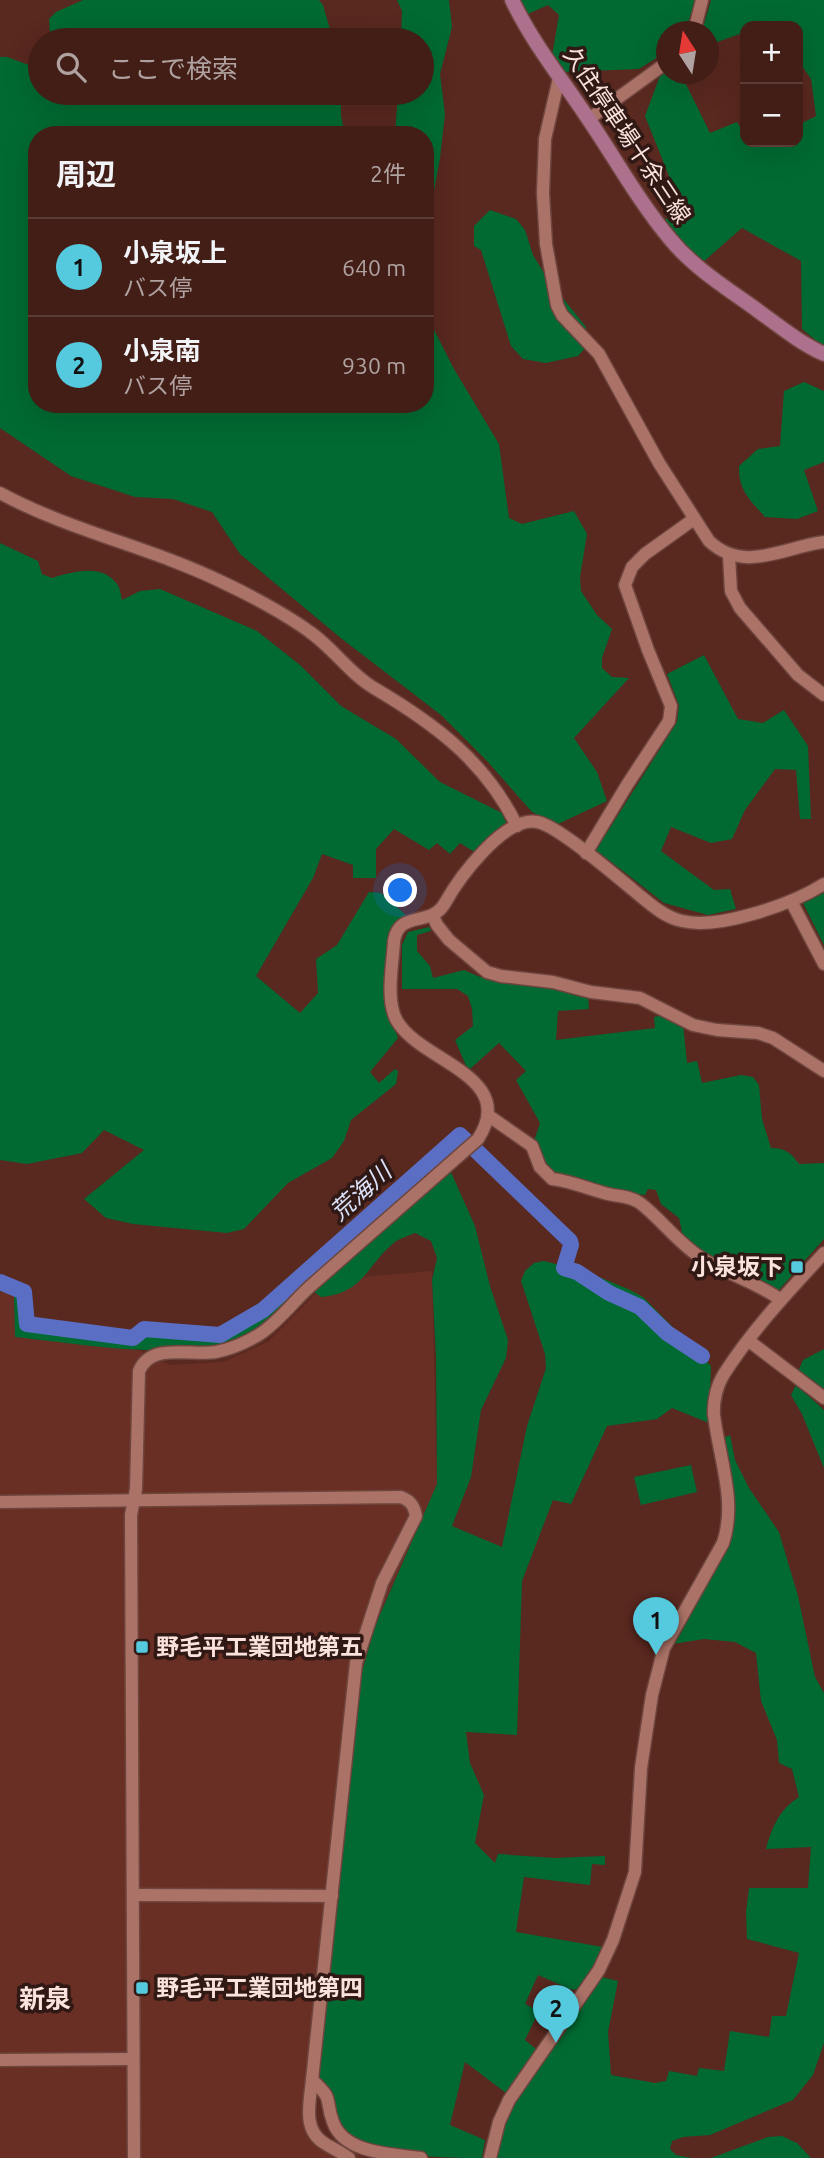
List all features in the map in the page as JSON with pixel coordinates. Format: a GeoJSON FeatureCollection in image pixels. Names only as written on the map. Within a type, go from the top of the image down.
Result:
{"type":"FeatureCollection","features":[{"type":"Feature","properties":{"kind":"main road","name":"久住停車場十余三線"},"geometry":{"type":"LineString","coordinates":[[512,0],[523,23],[559,78],[589,119],[648,211],[672,242],[724,287],[824,354]]}},
{"type":"Feature","properties":{"kind":"street"},"geometry":{"type":"LineString","coordinates":[[697,21],[702,0]]}},
{"type":"Feature","properties":{"kind":"street"},"geometry":{"type":"LineString","coordinates":[[589,119],[656,71]]}},
{"type":"Feature","properties":{"kind":"street"},"geometry":{"type":"LineString","coordinates":[[559,78],[545,139],[543,193],[546,244],[557,305],[562,315],[599,355],[659,463],[709,541],[729,556],[770,556],[824,542]]}},
{"type":"Feature","properties":{"kind":"street"},"geometry":{"type":"LineString","coordinates":[[0,493],[30,509],[185,565],[224,583],[311,632],[372,687],[389,695],[419,716],[478,765],[492,782],[517,826]]}},
{"type":"Feature","properties":{"kind":"street"},"geometry":{"type":"LineString","coordinates":[[586,853],[669,721],[671,713],[671,706],[631,606],[625,585],[629,572],[645,554],[694,519]]}},
{"type":"Feature","properties":{"kind":"street"},"geometry":{"type":"LineString","coordinates":[[729,556],[732,591],[740,608],[797,675],[824,695]]}},
{"type":"Feature","properties":{"kind":"street"},"geometry":{"type":"LineString","coordinates":[[134,2158],[131,1516],[136,1489],[139,1371],[145,1360],[157,1354],[216,1352],[244,1342],[266,1330],[308,1287],[478,1139],[489,1116],[489,1107],[482,1093],[456,1066],[417,1044],[401,1027],[395,1015],[392,997],[395,933],[404,923],[433,916],[440,911],[463,874],[482,853],[517,826],[538,822],[548,826],[663,913],[682,921],[707,922],[739,916],[791,901],[824,884]]}},
{"type":"Feature","properties":{"kind":"street"},"geometry":{"type":"LineString","coordinates":[[791,901],[824,964]]}},
{"type":"Feature","properties":{"kind":"street"},"geometry":{"type":"LineString","coordinates":[[433,916],[449,940],[486,972],[640,998],[693,1025],[717,1030],[758,1032],[773,1038],[824,1071]]}},
{"type":"Feature","properties":{"kind":"street"},"geometry":{"type":"LineString","coordinates":[[489,1116],[532,1146],[540,1167],[552,1179],[634,1199],[682,1245],[721,1269],[768,1290],[781,1300]]}},
{"type":"Feature","properties":{"kind":"street"},"geometry":{"type":"LineString","coordinates":[[490,2158],[499,2122],[509,2100],[599,1970],[627,1902],[635,1872],[641,1768],[652,1695],[664,1648],[723,1543],[729,1524],[729,1503],[714,1412],[717,1390],[724,1375],[781,1300],[824,1253]]}},
{"type":"Feature","properties":{"kind":"street"},"geometry":{"type":"LineString","coordinates":[[749,1342],[824,1398]]}},
{"type":"Feature","properties":{"kind":"street"},"geometry":{"type":"LineString","coordinates":[[0,1502],[401,1497],[414,1506],[416,1517],[382,1583],[356,1662],[344,1757],[309,2115],[311,2130],[321,2141],[349,2158]]}},
{"type":"Feature","properties":{"kind":"street"},"geometry":{"type":"LineString","coordinates":[[133,1895],[332,1896]]}},
{"type":"Feature","properties":{"kind":"street"},"geometry":{"type":"LineString","coordinates":[[0,2060],[134,2059]]}},
{"type":"Feature","properties":{"kind":"street"},"geometry":{"type":"LineString","coordinates":[[312,2080],[329,2099],[331,2119],[335,2127],[351,2142],[374,2151],[421,2158]]}},
{"type":"Feature","properties":{"kind":"shaded area"},"geometry":{"type":"Polygon","coordinates":[[[432,1271],[437,1484],[375,1626],[360,1679],[314,2112],[317,2126],[323,2136],[363,2158],[0,2158],[0,1292],[14,1294],[16,1337],[138,1350],[170,1365],[224,1362],[269,1341],[329,1280],[432,1271]]]}},
{"type":"Feature","properties":{"kind":"green space"},"geometry":{"type":"Polygon","coordinates":[[[83,0],[319,0],[330,28],[50,28],[49,19],[56,12],[83,0]]]}},
{"type":"Feature","properties":{"kind":"green space"},"geometry":{"type":"Polygon","coordinates":[[[397,0],[449,0],[452,27],[440,74],[445,114],[434,191],[434,126],[396,126],[397,105],[434,105],[434,28],[401,28],[402,11],[397,0]]]}},
{"type":"Feature","properties":{"kind":"green space"},"geometry":{"type":"Polygon","coordinates":[[[519,0],[696,0],[689,21],[656,21],[656,58],[639,69],[563,72],[552,56],[559,15],[548,5],[528,14],[519,0]]]}},
{"type":"Feature","properties":{"kind":"green space"},"geometry":{"type":"Polygon","coordinates":[[[711,0],[824,0],[824,347],[802,329],[801,261],[742,228],[702,263],[680,242],[665,220],[681,206],[645,116],[657,84],[686,84],[710,133],[737,122],[740,126],[740,147],[803,147],[803,122],[816,116],[811,79],[803,67],[803,21],[740,21],[740,34],[719,41],[719,21],[705,21],[711,0]]]}},
{"type":"Feature","properties":{"kind":"green space"},"geometry":{"type":"Polygon","coordinates":[[[0,57],[28,65],[28,105],[341,105],[343,126],[28,126],[28,413],[434,413],[434,330],[499,444],[509,518],[522,524],[574,511],[587,534],[580,577],[581,591],[597,615],[612,629],[602,658],[602,668],[612,677],[629,678],[574,738],[597,772],[607,801],[558,824],[532,812],[441,715],[342,639],[240,554],[212,512],[173,499],[135,497],[71,476],[0,428],[0,57]]]}},
{"type":"Feature","properties":{"kind":"green space"},"geometry":{"type":"Polygon","coordinates":[[[490,210],[516,219],[525,230],[533,255],[549,281],[586,327],[587,346],[578,356],[546,363],[523,359],[511,346],[481,250],[474,246],[474,226],[490,210]]]}},
{"type":"Feature","properties":{"kind":"green space"},"geometry":{"type":"Polygon","coordinates":[[[804,382],[824,391],[824,462],[804,470],[818,511],[797,519],[765,517],[743,488],[739,466],[758,449],[780,446],[784,391],[804,382]]]}},
{"type":"Feature","properties":{"kind":"green space"},"geometry":{"type":"Polygon","coordinates":[[[0,543],[38,561],[42,574],[52,578],[86,571],[103,573],[118,585],[122,600],[140,591],[160,589],[257,631],[300,665],[341,706],[396,739],[440,782],[502,813],[506,823],[476,853],[460,843],[450,854],[437,843],[429,850],[394,829],[376,849],[376,878],[353,878],[353,865],[322,854],[313,878],[256,976],[300,1013],[318,993],[316,959],[337,945],[369,892],[381,893],[407,916],[396,922],[390,932],[385,996],[398,1038],[370,1072],[379,1083],[395,1069],[398,1071],[396,1084],[351,1120],[344,1141],[332,1158],[288,1183],[244,1229],[227,1233],[133,1224],[106,1218],[84,1199],[144,1150],[104,1130],[82,1153],[27,1164],[0,1160],[0,543]]]}},
{"type":"Feature","properties":{"kind":"green space"},"geometry":{"type":"Polygon","coordinates":[[[704,655],[738,719],[763,723],[784,710],[808,746],[811,819],[800,819],[796,770],[775,769],[745,810],[732,839],[711,843],[671,827],[661,851],[714,890],[730,889],[736,909],[708,915],[664,903],[596,850],[677,722],[679,705],[667,674],[704,655]]]}},
{"type":"Feature","properties":{"kind":"green space"},"geometry":{"type":"Polygon","coordinates":[[[824,893],[824,945],[803,903],[824,893]]]}},
{"type":"Feature","properties":{"kind":"green space"},"geometry":{"type":"Polygon","coordinates":[[[429,927],[431,931],[417,935],[417,951],[430,966],[433,978],[464,970],[480,977],[588,995],[589,1009],[558,1011],[556,1040],[655,1028],[654,1017],[667,1014],[683,1023],[687,1063],[697,1061],[702,1083],[741,1075],[753,1077],[759,1085],[762,1119],[771,1148],[788,1152],[799,1164],[824,1163],[824,1239],[778,1291],[730,1269],[684,1242],[679,1218],[661,1204],[656,1190],[648,1189],[645,1195],[617,1192],[549,1172],[534,1141],[540,1123],[516,1080],[526,1071],[499,1043],[470,1069],[467,1068],[455,1040],[473,1026],[468,996],[457,989],[402,989],[402,945],[408,932],[429,927]]]}},
{"type":"Feature","properties":{"kind":"green space"},"geometry":{"type":"Polygon","coordinates":[[[459,1139],[463,1142],[267,1321],[240,1339],[190,1350],[160,1350],[98,1347],[15,1337],[14,1294],[21,1296],[24,1327],[134,1340],[145,1332],[221,1336],[265,1313],[408,1178],[459,1139]]]}},
{"type":"Feature","properties":{"kind":"green space"},"geometry":{"type":"Polygon","coordinates":[[[450,1170],[475,1226],[490,1286],[508,1340],[506,1358],[481,1410],[471,1477],[452,1526],[502,1547],[527,1426],[546,1368],[545,1354],[521,1281],[525,1271],[534,1263],[544,1261],[587,1272],[643,1297],[711,1366],[709,1423],[672,1408],[657,1419],[607,1426],[571,1504],[553,1500],[522,1581],[517,1735],[466,1732],[470,1763],[484,1795],[475,1843],[495,1863],[498,1854],[554,1858],[605,1856],[605,1865],[592,1864],[590,1885],[524,1877],[516,1932],[603,1947],[593,1968],[577,1989],[572,1990],[538,1975],[525,2004],[539,2011],[525,2040],[536,2049],[506,2093],[465,2062],[450,2125],[485,2140],[482,2158],[448,2158],[388,2151],[354,2138],[338,2121],[328,2089],[315,2079],[360,1679],[375,1626],[437,1484],[436,1357],[432,1280],[437,1258],[431,1241],[415,1233],[402,1238],[385,1251],[364,1277],[347,1290],[321,1297],[314,1292],[450,1170]]]}},
{"type":"Feature","properties":{"kind":"green space"},"geometry":{"type":"Polygon","coordinates":[[[824,1349],[824,1392],[798,1372],[803,1360],[824,1349]]]}},
{"type":"Feature","properties":{"kind":"green space"},"geometry":{"type":"Polygon","coordinates":[[[796,1385],[824,1410],[824,1468],[802,1414],[791,1395],[796,1385]]]}},
{"type":"Feature","properties":{"kind":"green space"},"geometry":{"type":"Polygon","coordinates":[[[730,1435],[735,1460],[749,1488],[779,1532],[798,1596],[815,1677],[824,1693],[824,2043],[813,2075],[793,2100],[710,2135],[683,2137],[672,2141],[670,2149],[676,2155],[692,2158],[494,2158],[503,2124],[523,2090],[601,1977],[618,1981],[608,2032],[611,2075],[655,2083],[666,2081],[669,2071],[697,2076],[699,2068],[724,2071],[730,2031],[769,2037],[772,2016],[786,2016],[799,1953],[747,1939],[746,1912],[749,1888],[808,1888],[811,1847],[766,1849],[777,1820],[799,1797],[792,1769],[779,1763],[777,1740],[761,1701],[756,1653],[735,1642],[704,1639],[673,1644],[731,1538],[735,1509],[724,1438],[730,1435]]]}},
{"type":"Feature","properties":{"kind":"green space"},"geometry":{"type":"Polygon","coordinates":[[[691,1465],[697,1492],[641,1505],[634,1477],[691,1465]]]}},
{"type":"Feature","properties":{"kind":"green space"},"geometry":{"type":"Polygon","coordinates":[[[782,2136],[797,2143],[811,2158],[711,2158],[768,2137],[782,2136]]]}},
{"type":"Feature","properties":{"kind":"waterway","name":"荒海川"},"geometry":{"type":"LineString","coordinates":[[0,1282],[24,1292],[27,1324],[133,1338],[144,1329],[220,1335],[263,1310],[460,1135],[570,1241],[564,1268],[577,1272],[609,1293],[640,1307],[667,1333],[702,1356]]}},
{"type":"Feature","properties":{"kind":"place","name":"小泉坂下"},"geometry":{"type":"Point","coordinates":[797,1267]}},
{"type":"Feature","properties":{"kind":"place","name":"野毛平工業団地第五"},"geometry":{"type":"Point","coordinates":[142,1647]}},
{"type":"Feature","properties":{"kind":"place","name":"小泉坂上"},"geometry":{"type":"Point","coordinates":[656,1655]}},
{"type":"Feature","properties":{"kind":"place","name":"野毛平工業団地第四"},"geometry":{"type":"Point","coordinates":[142,1988]}},
{"type":"Feature","properties":{"kind":"place","name":"小泉南"},"geometry":{"type":"Point","coordinates":[556,2043]}},
{"type":"Feature","properties":{"kind":"district","name":"新泉"},"geometry":{"type":"Point","coordinates":[45,1999]}}]}
